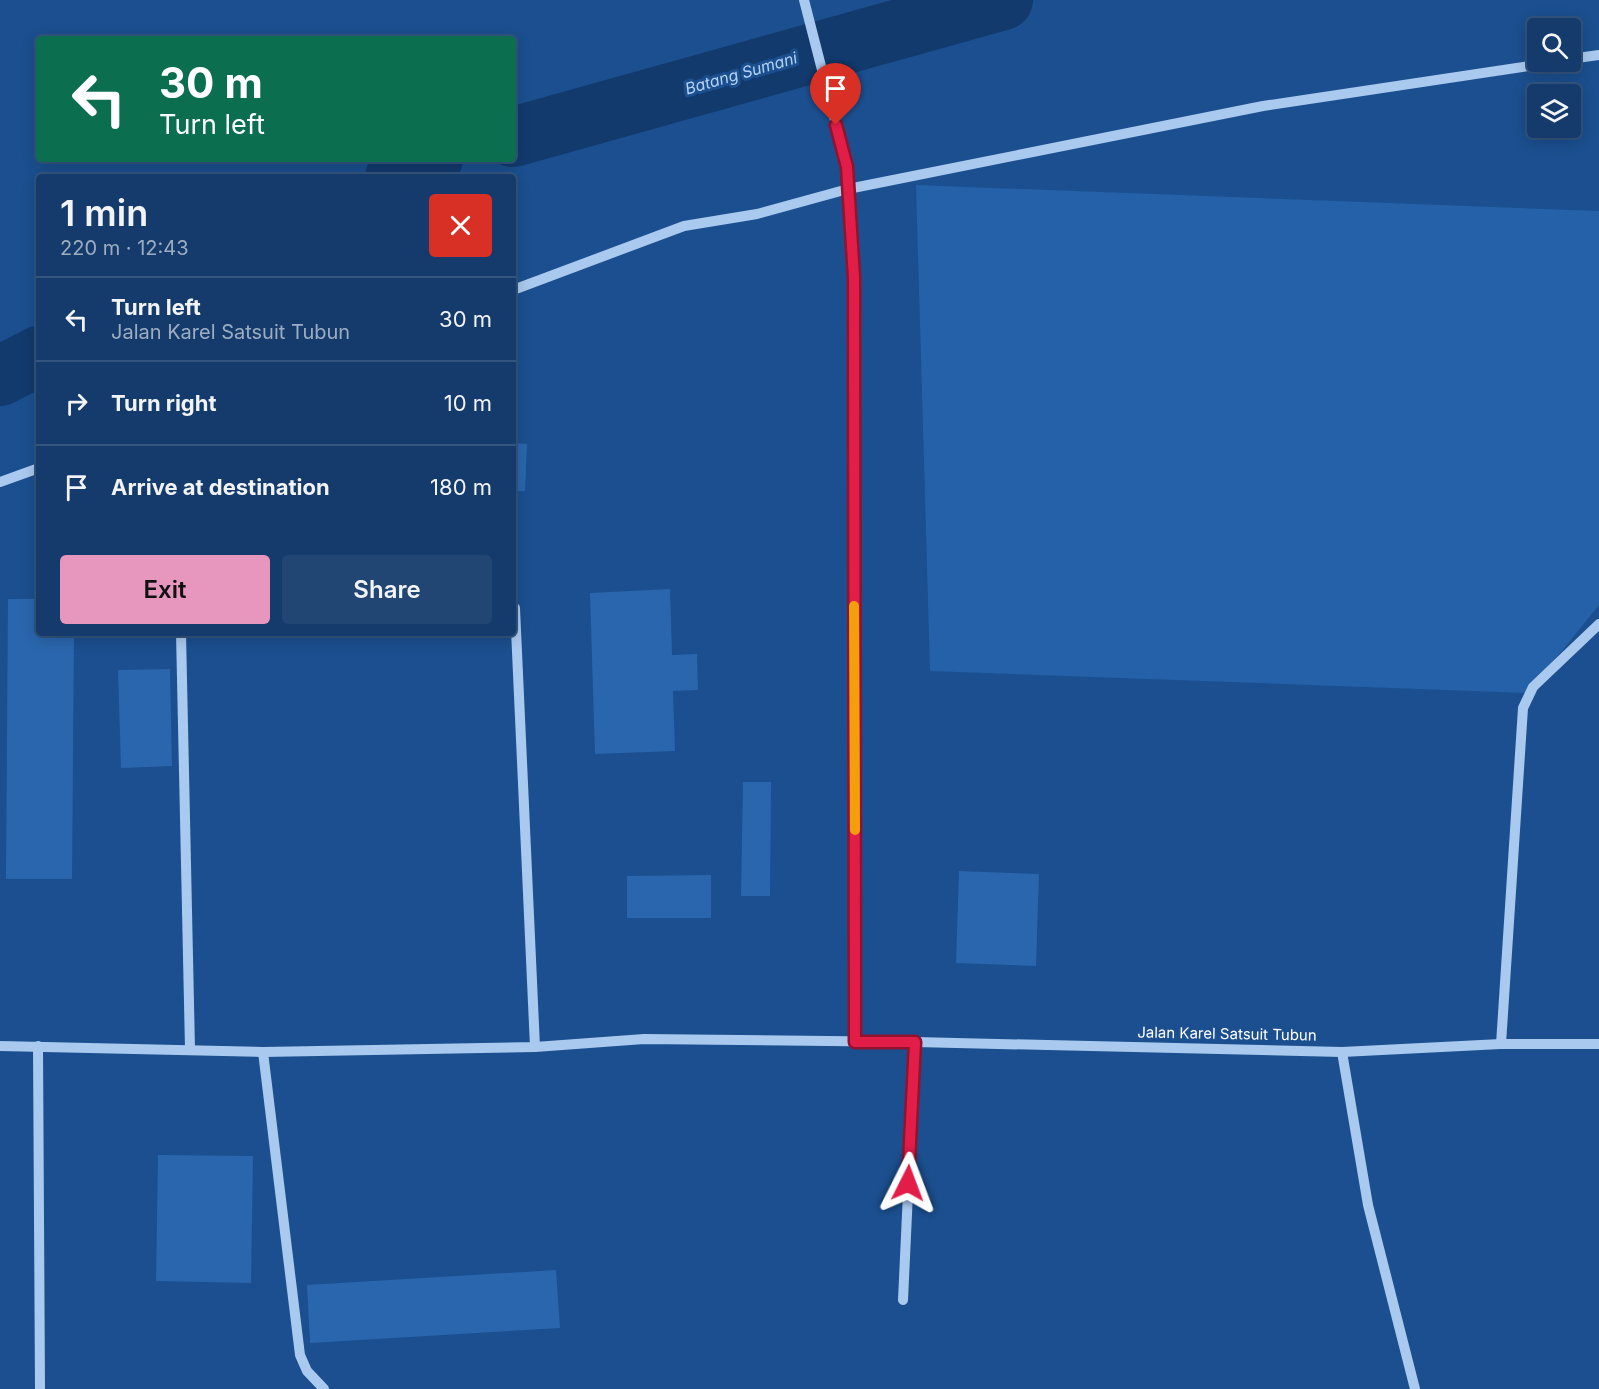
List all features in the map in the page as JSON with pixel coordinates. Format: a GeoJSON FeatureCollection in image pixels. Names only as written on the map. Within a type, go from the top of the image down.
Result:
{"type":"FeatureCollection","features":[{"type":"Feature","properties":{"kind":"street"},"geometry":{"type":"LineString","coordinates":[[804,0],[847,167],[854,278],[855,1042]]}},
{"type":"Feature","properties":{"kind":"street"},"geometry":{"type":"LineString","coordinates":[[1581,57],[1599,55]]}},
{"type":"Feature","properties":{"kind":"street"},"geometry":{"type":"LineString","coordinates":[[516,289],[684,226],[757,214],[848,189],[1263,106],[1527,66]]}},
{"type":"Feature","properties":{"kind":"street"},"geometry":{"type":"LineString","coordinates":[[0,482],[36,469]]}},
{"type":"Feature","properties":{"kind":"street"},"geometry":{"type":"LineString","coordinates":[[1501,1044],[1523,708],[1533,687],[1599,624]]}},
{"type":"Feature","properties":{"kind":"street"},"geometry":{"type":"LineString","coordinates":[[516,631],[534,1047]]}},
{"type":"Feature","properties":{"kind":"street"},"geometry":{"type":"LineString","coordinates":[[181,636],[189,1049]]}},
{"type":"Feature","properties":{"kind":"street","name":"Jalan Karel Satsuit Tubun"},"geometry":{"type":"LineString","coordinates":[[0,1046],[263,1052],[534,1047],[644,1040],[915,1042],[1342,1052],[1501,1044],[1599,1044]]}},
{"type":"Feature","properties":{"kind":"street"},"geometry":{"type":"LineString","coordinates":[[903,1300],[915,1042]]}},
{"type":"Feature","properties":{"kind":"street"},"geometry":{"type":"LineString","coordinates":[[38,1046],[40,1389]]}},
{"type":"Feature","properties":{"kind":"street"},"geometry":{"type":"LineString","coordinates":[[263,1052],[300,1355],[307,1371],[324,1389]]}},
{"type":"Feature","properties":{"kind":"street"},"geometry":{"type":"LineString","coordinates":[[1342,1052],[1368,1205],[1415,1389]]}},
{"type":"Feature","properties":{"kind":"shaded area"},"geometry":{"type":"Polygon","coordinates":[[[916,185],[1599,211],[1599,605],[1528,693],[930,671],[916,185]]]}},
{"type":"Feature","properties":{"kind":"building"},"geometry":{"type":"Polygon","coordinates":[[[516,443],[527,444],[525,491],[516,491],[516,443]]]}},
{"type":"Feature","properties":{"kind":"building"},"geometry":{"type":"Polygon","coordinates":[[[670,589],[672,655],[697,654],[698,690],[673,691],[675,751],[595,754],[590,593],[670,589]]]}},
{"type":"Feature","properties":{"kind":"building"},"geometry":{"type":"Polygon","coordinates":[[[8,599],[36,599],[36,636],[74,636],[72,879],[6,879],[8,599]]]}},
{"type":"Feature","properties":{"kind":"building"},"geometry":{"type":"Polygon","coordinates":[[[170,669],[172,766],[121,768],[118,670],[170,669]]]}},
{"type":"Feature","properties":{"kind":"building"},"geometry":{"type":"Polygon","coordinates":[[[743,782],[771,782],[770,896],[741,896],[743,782]]]}},
{"type":"Feature","properties":{"kind":"building"},"geometry":{"type":"Polygon","coordinates":[[[959,871],[1039,874],[1036,966],[956,963],[959,871]]]}},
{"type":"Feature","properties":{"kind":"building"},"geometry":{"type":"Polygon","coordinates":[[[711,875],[711,918],[627,918],[627,876],[711,875]]]}},
{"type":"Feature","properties":{"kind":"building"},"geometry":{"type":"Polygon","coordinates":[[[158,1155],[253,1156],[251,1283],[156,1281],[158,1155]]]}},
{"type":"Feature","properties":{"kind":"building"},"geometry":{"type":"Polygon","coordinates":[[[556,1270],[560,1328],[310,1343],[307,1285],[556,1270]]]}},
{"type":"Feature","properties":{"kind":"waterway","name":"Batang Sumani"},"geometry":{"type":"LineString","coordinates":[[516,136],[1003,0]]}},
{"type":"Feature","properties":{"kind":"waterway","name":"Batang Sumani"},"geometry":{"type":"LineString","coordinates":[[401,174],[427,162]]}},
{"type":"Feature","properties":{"kind":"waterway","name":"Batang Sumani"},"geometry":{"type":"LineString","coordinates":[[0,376],[36,358]]}},
{"type":"Feature","properties":{"kind":"slow traffic"},"geometry":{"type":"LineString","coordinates":[[854,606],[855,830]]}},
{"type":"Feature","properties":{"kind":"route"},"geometry":{"type":"LineString","coordinates":[[836,125],[847,167],[854,278],[855,1042],[915,1042],[908,1183]]}}]}
